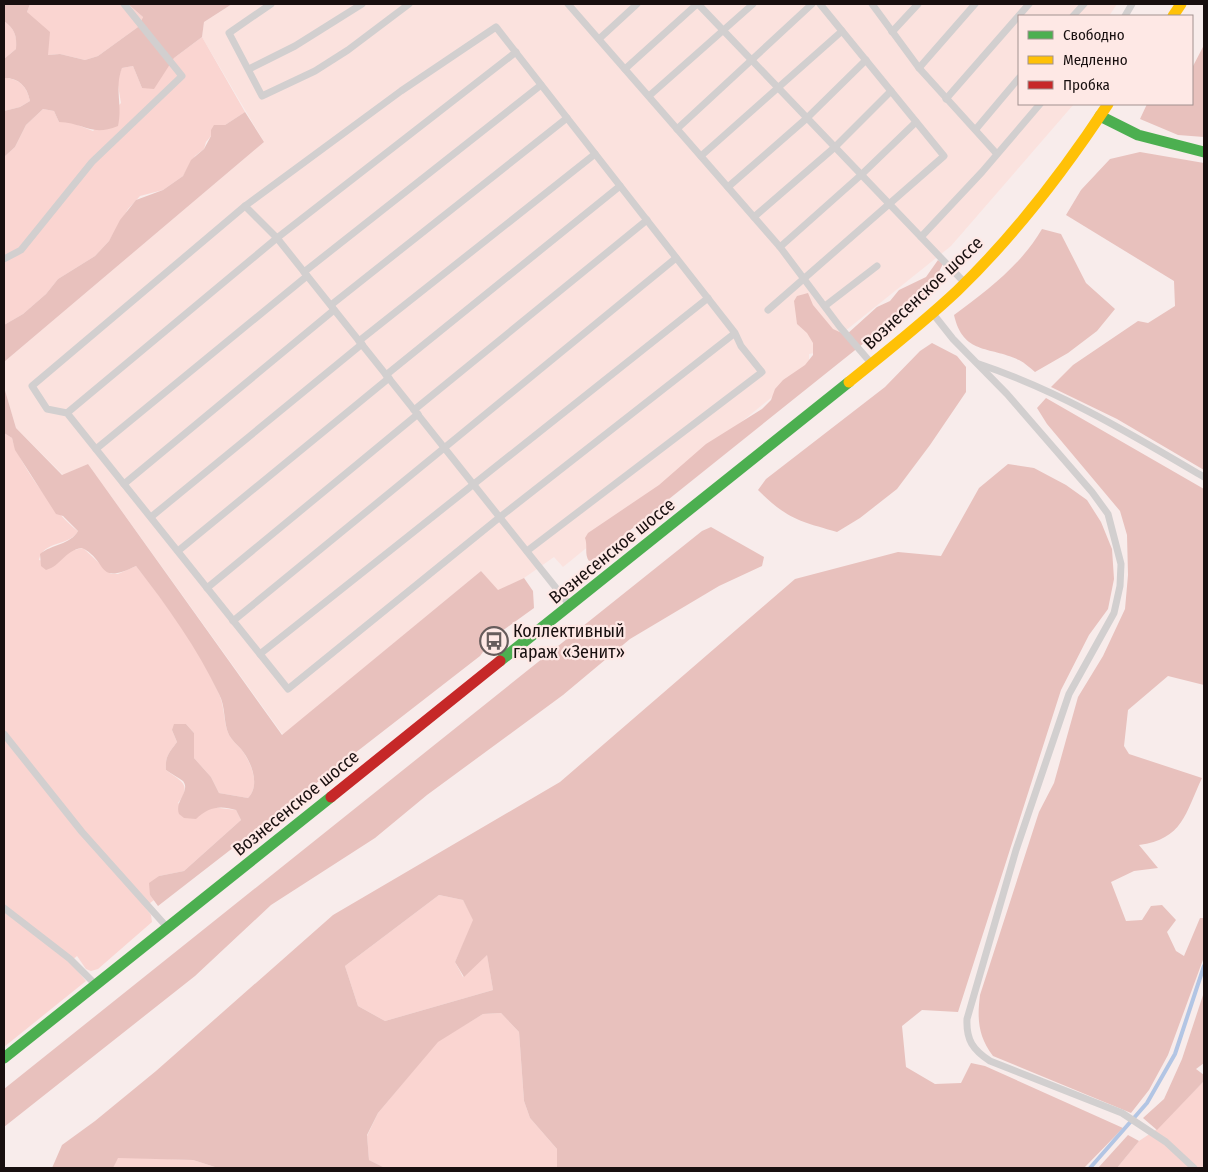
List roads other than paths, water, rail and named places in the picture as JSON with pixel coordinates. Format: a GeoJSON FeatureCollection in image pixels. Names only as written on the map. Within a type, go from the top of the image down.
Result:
{"type":"FeatureCollection","features":[{"type":"Feature","properties":{"kind":"main road"},"geometry":{"type":"LineString","coordinates":[[1161,15],[1167,4]]}},
{"type":"Feature","properties":{"kind":"main road"},"geometry":{"type":"LineString","coordinates":[[1174,15],[1181,4]]}},
{"type":"Feature","properties":{"kind":"main road","name":"Вознесенское шоссе"},"geometry":{"type":"LineString","coordinates":[[4,1058],[571,606],[872,364],[932,313],[965,283],[1014,231],[1056,180],[1107,105]]}},
{"type":"Feature","properties":{"kind":"main road"},"geometry":{"type":"LineString","coordinates":[[1100,116],[1123,131],[1156,142],[1204,152]]}},
{"type":"Feature","properties":{"kind":"lane"},"geometry":{"type":"LineString","coordinates":[[4,260],[21,250],[92,162],[182,76],[124,4]]}},
{"type":"Feature","properties":{"kind":"lane"},"geometry":{"type":"LineString","coordinates":[[271,4],[228,33],[262,96],[315,71],[355,45],[409,4]]}},
{"type":"Feature","properties":{"kind":"lane"},"geometry":{"type":"LineString","coordinates":[[249,69],[295,46],[362,4]]}},
{"type":"Feature","properties":{"kind":"lane"},"geometry":{"type":"LineString","coordinates":[[580,4],[571,7],[780,247],[872,364]]}},
{"type":"Feature","properties":{"kind":"lane"},"geometry":{"type":"LineString","coordinates":[[599,39],[636,4]]}},
{"type":"Feature","properties":{"kind":"lane"},"geometry":{"type":"LineString","coordinates":[[625,69],[698,4],[965,283]]}},
{"type":"Feature","properties":{"kind":"lane"},"geometry":{"type":"LineString","coordinates":[[649,96],[753,4]]}},
{"type":"Feature","properties":{"kind":"lane"},"geometry":{"type":"LineString","coordinates":[[677,129],[812,4]]}},
{"type":"Feature","properties":{"kind":"lane"},"geometry":{"type":"LineString","coordinates":[[768,310],[944,156],[820,4]]}},
{"type":"Feature","properties":{"kind":"lane"},"geometry":{"type":"LineString","coordinates":[[872,4],[920,68],[996,153]]}},
{"type":"Feature","properties":{"kind":"lane"},"geometry":{"type":"LineString","coordinates":[[892,32],[918,4]]}},
{"type":"Feature","properties":{"kind":"lane"},"geometry":{"type":"LineString","coordinates":[[920,68],[975,4]]}},
{"type":"Feature","properties":{"kind":"lane"},"geometry":{"type":"LineString","coordinates":[[1019,15],[1029,4]]}},
{"type":"Feature","properties":{"kind":"lane"},"geometry":{"type":"LineString","coordinates":[[1074,15],[1084,4]]}},
{"type":"Feature","properties":{"kind":"lane"},"geometry":{"type":"LineString","coordinates":[[1126,15],[1132,4]]}},
{"type":"Feature","properties":{"kind":"lane"},"geometry":{"type":"LineString","coordinates":[[946,99],[1018,17]]}},
{"type":"Feature","properties":{"kind":"lane"},"geometry":{"type":"LineString","coordinates":[[527,551],[762,372],[741,346],[735,333],[496,26],[401,91],[245,206],[32,386],[47,408],[68,413],[288,689],[500,517],[735,333]]}},
{"type":"Feature","properties":{"kind":"lane"},"geometry":{"type":"LineString","coordinates":[[701,156],[779,89],[842,31]]}},
{"type":"Feature","properties":{"kind":"lane"},"geometry":{"type":"LineString","coordinates":[[68,413],[277,238],[516,52]]}},
{"type":"Feature","properties":{"kind":"lane"},"geometry":{"type":"LineString","coordinates":[[728,187],[807,118],[866,60]]}},
{"type":"Feature","properties":{"kind":"lane"},"geometry":{"type":"LineString","coordinates":[[976,129],[1018,79]]}},
{"type":"Feature","properties":{"kind":"lane"},"geometry":{"type":"LineString","coordinates":[[96,449],[306,274],[541,85]]}},
{"type":"Feature","properties":{"kind":"lane"},"geometry":{"type":"LineString","coordinates":[[754,217],[835,147],[891,92]]}},
{"type":"Feature","properties":{"kind":"lane"},"geometry":{"type":"LineString","coordinates":[[921,237],[982,172],[996,153],[1039,105]]}},
{"type":"Feature","properties":{"kind":"lane"},"geometry":{"type":"LineString","coordinates":[[124,484],[332,308],[567,118]]}},
{"type":"Feature","properties":{"kind":"lane"},"geometry":{"type":"LineString","coordinates":[[780,247],[861,175],[916,122]]}},
{"type":"Feature","properties":{"kind":"lane"},"geometry":{"type":"LineString","coordinates":[[151,517],[360,343],[595,154]]}},
{"type":"Feature","properties":{"kind":"lane"},"geometry":{"type":"LineString","coordinates":[[178,551],[620,186]]}},
{"type":"Feature","properties":{"kind":"lane"},"geometry":{"type":"LineString","coordinates":[[245,206],[277,238],[571,606]]}},
{"type":"Feature","properties":{"kind":"lane"},"geometry":{"type":"LineString","coordinates":[[207,588],[647,220]]}},
{"type":"Feature","properties":{"kind":"lane"},"geometry":{"type":"LineString","coordinates":[[233,621],[444,446],[676,258]]}},
{"type":"Feature","properties":{"kind":"lane"},"geometry":{"type":"LineString","coordinates":[[825,306],[877,266]]}},
{"type":"Feature","properties":{"kind":"lane"},"geometry":{"type":"LineString","coordinates":[[260,654],[708,298]]}},
{"type":"Feature","properties":{"kind":"lane"},"geometry":{"type":"LineString","coordinates":[[932,313],[953,339],[1013,401],[1108,514],[1121,564],[1120,586],[1114,612],[1069,694],[1016,850],[967,1019],[966,1032],[978,1054],[990,1061],[1122,1113],[1140,1123],[1166,1142],[1194,1168]]}},
{"type":"Feature","properties":{"kind":"lane"},"geometry":{"type":"LineString","coordinates":[[976,363],[1026,380],[1115,424],[1204,477]]}},
{"type":"Feature","properties":{"kind":"lane"},"geometry":{"type":"LineString","coordinates":[[4,734],[82,832],[168,928]]}},
{"type":"Feature","properties":{"kind":"lane"},"geometry":{"type":"LineString","coordinates":[[4,908],[70,959],[96,985]]}},
{"type":"Feature","properties":{"kind":"waterway"},"geometry":{"type":"LineString","coordinates":[[1090,1168],[1147,1103],[1175,1054],[1204,966]]}},
{"type":"Feature","properties":{"kind":"place","name":"Коллективный гараж «Зенит»"},"geometry":{"type":"Point","coordinates":[494,641]}}]}
